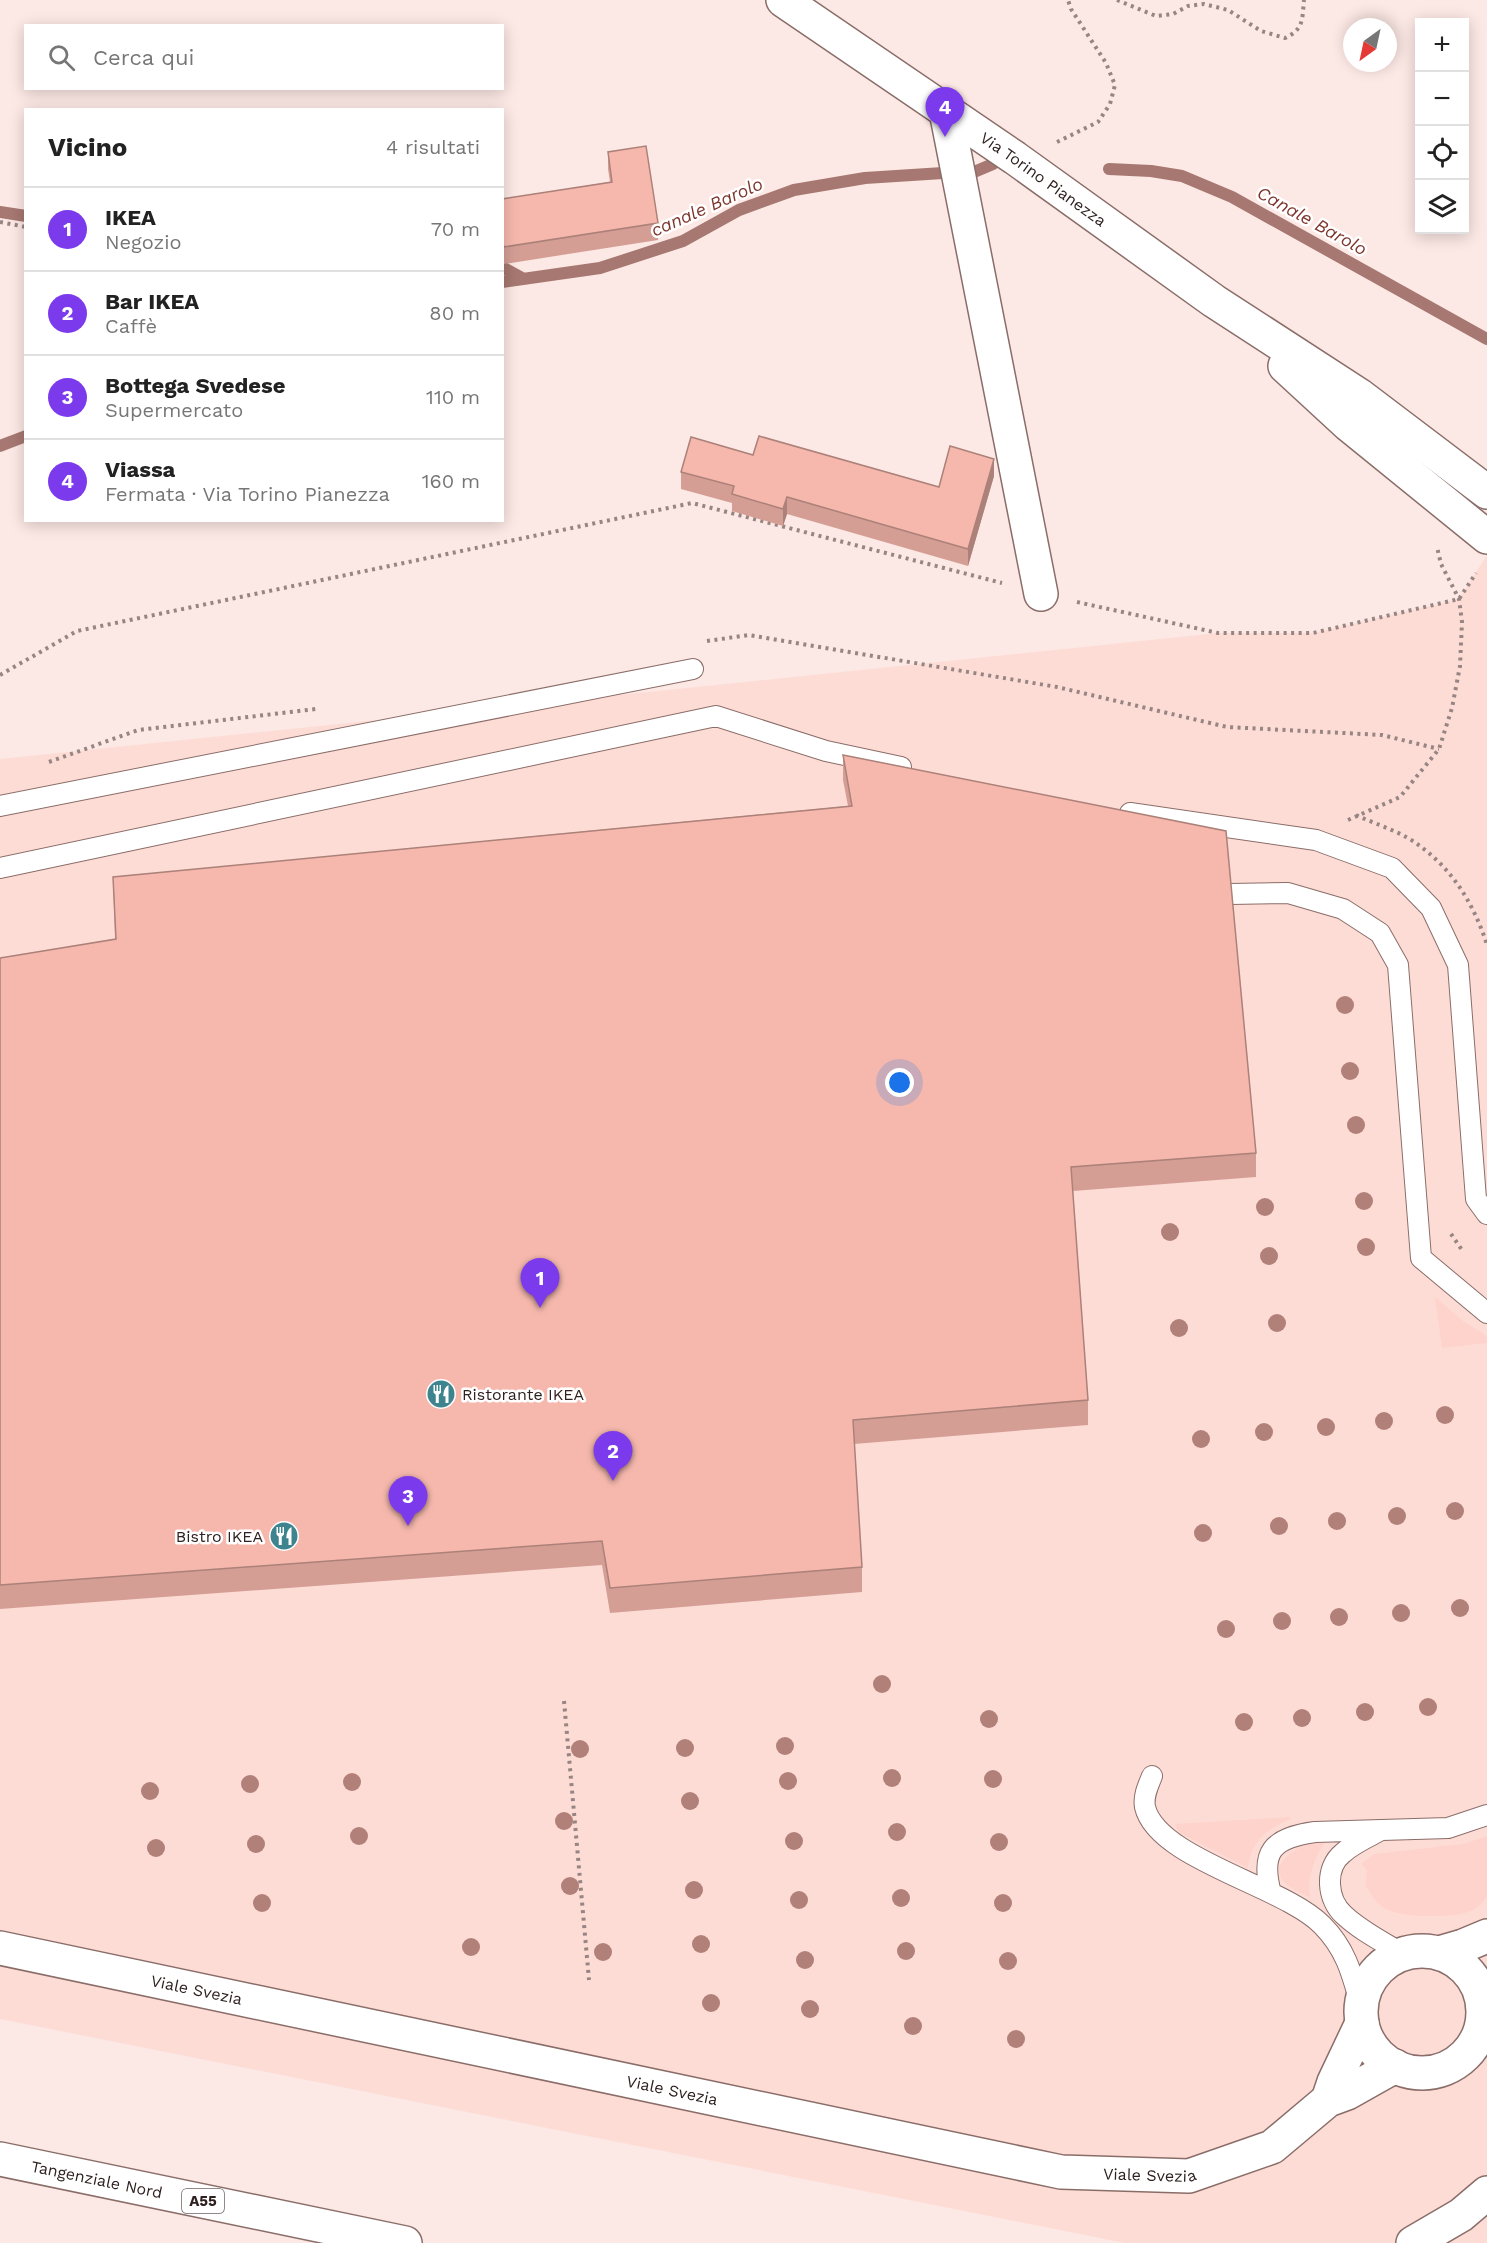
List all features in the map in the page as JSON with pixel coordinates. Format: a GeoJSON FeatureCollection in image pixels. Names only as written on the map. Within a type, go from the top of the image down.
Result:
{"type":"FeatureCollection","features":[{"type":"Feature","properties":{"kind":"main road","name":"Via Torino Pianezza"},"geometry":{"type":"LineString","coordinates":[[783,0],[1015,158],[1214,301],[1359,395],[1487,492]]}},
{"type":"Feature","properties":{"kind":"main road"},"geometry":{"type":"LineString","coordinates":[[946,111],[1041,594]]}},
{"type":"Feature","properties":{"kind":"main road","name":"Via Torino Pianezza"},"geometry":{"type":"LineString","coordinates":[[1214,301],[1349,425],[1487,537]]}},
{"type":"Feature","properties":{"kind":"main road"},"geometry":{"type":"LineString","coordinates":[[1439,1953],[1487,1936]]}},
{"type":"Feature","properties":{"kind":"main road","name":"Viale Svezia"},"geometry":{"type":"LineString","coordinates":[[0,1948],[1061,2172],[1189,2176],[1272,2147],[1328,2100],[1347,2093],[1395,2066]]}},
{"type":"Feature","properties":{"kind":"main road"},"geometry":{"type":"LineString","coordinates":[[1421,1951],[1439,1953],[1455,1960],[1468,1971],[1484,1993],[1480,2031],[1471,2049],[1456,2063],[1436,2071],[1415,2073],[1395,2066],[1378,2054],[1368,2040],[1362,2015],[1366,1989],[1375,1973],[1387,1962],[1403,1954],[1421,1951]]}},
{"type":"Feature","properties":{"kind":"main road","name":"Viale Svezia"},"geometry":{"type":"LineString","coordinates":[[1328,2100],[1362,2015]]}},
{"type":"Feature","properties":{"kind":"main road","name":"Tangenziale Nord"},"geometry":{"type":"LineString","coordinates":[[0,2159],[405,2243]]}},
{"type":"Feature","properties":{"kind":"main road"},"geometry":{"type":"LineString","coordinates":[[1413,2243],[1461,2215],[1487,2193]]}},
{"type":"Feature","properties":{"kind":"lane"},"geometry":{"type":"LineString","coordinates":[[0,806],[693,669]]}},
{"type":"Feature","properties":{"kind":"lane"},"geometry":{"type":"LineString","coordinates":[[0,868],[716,716],[826,751],[918,771]]}},
{"type":"Feature","properties":{"kind":"lane"},"geometry":{"type":"LineString","coordinates":[[1112,811],[1316,840],[1392,868],[1431,908],[1458,965],[1476,1199],[1487,1214]]}},
{"type":"Feature","properties":{"kind":"lane"},"geometry":{"type":"LineString","coordinates":[[1230,894],[1288,893],[1343,909],[1380,933],[1398,965],[1421,1258],[1487,1313]]}},
{"type":"Feature","properties":{"kind":"lane"},"geometry":{"type":"LineString","coordinates":[[1152,1776],[1144,1798],[1150,1819],[1161,1834],[1200,1858],[1296,1906],[1321,1923],[1350,1963],[1362,2015]]}},
{"type":"Feature","properties":{"kind":"lane"},"geometry":{"type":"LineString","coordinates":[[1271,1893],[1266,1863],[1274,1848],[1296,1834],[1448,1828],[1487,1815]]}},
{"type":"Feature","properties":{"kind":"lane"},"geometry":{"type":"LineString","coordinates":[[1379,1831],[1343,1852],[1333,1864],[1329,1880],[1333,1896],[1343,1914],[1403,1954]]}},
{"type":"Feature","properties":{"kind":"path"},"geometry":{"type":"LineString","coordinates":[[1015,158],[1050,145],[1098,122],[1110,104],[1115,85],[1106,63],[1071,9],[1068,0]]}},
{"type":"Feature","properties":{"kind":"path"},"geometry":{"type":"LineString","coordinates":[[1117,0],[1156,16],[1173,14],[1188,6],[1204,4],[1228,10],[1261,31],[1285,39],[1297,32],[1302,21],[1304,0]]}},
{"type":"Feature","properties":{"kind":"path"},"geometry":{"type":"LineString","coordinates":[[0,222],[24,227]]}},
{"type":"Feature","properties":{"kind":"path"},"geometry":{"type":"LineString","coordinates":[[0,675],[76,631],[630,516]]}},
{"type":"Feature","properties":{"kind":"path"},"geometry":{"type":"LineString","coordinates":[[1316,840],[1356,816],[1400,796],[1439,749],[1452,708],[1460,666],[1462,622],[1459,599],[1441,564]]}},
{"type":"Feature","properties":{"kind":"path"},"geometry":{"type":"LineString","coordinates":[[564,1701],[589,1980]]}},
{"type":"Feature","properties":{"kind":"shaded area"},"geometry":{"type":"Polygon","coordinates":[[[1487,555],[1487,2243],[1125,2243],[0,2019],[0,759],[1218,633],[1313,633],[1459,599],[1487,555]]]}},
{"type":"Feature","properties":{"kind":"shaded area"},"geometry":{"type":"Polygon","coordinates":[[[1435,1297],[1463,1321],[1487,1336],[1487,1343],[1442,1348],[1435,1297]]]}},
{"type":"Feature","properties":{"kind":"shaded area"},"geometry":{"type":"Polygon","coordinates":[[[1290,1817],[1291,1819],[1268,1831],[1256,1843],[1248,1868],[1178,1832],[1175,1824],[1290,1817]]]}},
{"type":"Feature","properties":{"kind":"shaded area"},"geometry":{"type":"Polygon","coordinates":[[[1487,1836],[1487,1897],[1473,1910],[1441,1916],[1403,1914],[1381,1906],[1366,1886],[1367,1870],[1361,1864],[1374,1854],[1463,1844],[1487,1836]]]}},
{"type":"Feature","properties":{"kind":"shaded area"},"geometry":{"type":"Polygon","coordinates":[[[1316,1838],[1324,1844],[1312,1869],[1310,1897],[1284,1882],[1280,1874],[1280,1867],[1284,1859],[1292,1852],[1316,1838]]]}},
{"type":"Feature","properties":{"kind":"building"},"geometry":{"type":"Polygon","coordinates":[[[646,146],[658,223],[504,247],[504,199],[612,182],[608,152],[646,146]]]}},
{"type":"Feature","properties":{"kind":"building"},"geometry":{"type":"Polygon","coordinates":[[[759,436],[939,487],[950,446],[994,459],[968,549],[787,497],[783,509],[732,494],[734,486],[681,472],[691,437],[753,455],[759,436]]]}},
{"type":"Feature","properties":{"kind":"building"},"geometry":{"type":"Polygon","coordinates":[[[843,755],[1226,831],[1256,1153],[1071,1167],[1088,1400],[853,1420],[862,1567],[610,1588],[602,1541],[0,1585],[0,958],[116,939],[113,877],[852,806],[843,755]]]}},
{"type":"Feature","properties":{"kind":"waterway","name":"Canale Barolo"},"geometry":{"type":"LineString","coordinates":[[974,172],[993,164]]}},
{"type":"Feature","properties":{"kind":"waterway","name":"Canale Barolo"},"geometry":{"type":"LineString","coordinates":[[1109,169],[1151,171],[1182,176],[1232,197],[1487,339]]}},
{"type":"Feature","properties":{"kind":"waterway","name":"canale Barolo"},"geometry":{"type":"LineString","coordinates":[[504,282],[600,268],[683,241],[739,210],[794,190],[865,178],[943,173]]}},
{"type":"Feature","properties":{"kind":"waterway"},"geometry":{"type":"LineString","coordinates":[[0,212],[24,216]]}},
{"type":"Feature","properties":{"kind":"waterway"},"geometry":{"type":"LineString","coordinates":[[504,268],[522,278]]}},
{"type":"Feature","properties":{"kind":"waterway","name":"Canale Barolo"},"geometry":{"type":"LineString","coordinates":[[0,446],[24,437]]}},
{"type":"Feature","properties":{"kind":"place","name":"Viassa"},"geometry":{"type":"Point","coordinates":[945,137]}},
{"type":"Feature","properties":{"kind":"place","name":"IKEA"},"geometry":{"type":"Point","coordinates":[540,1308]}},
{"type":"Feature","properties":{"kind":"place","name":"Ristorante IKEA"},"geometry":{"type":"Point","coordinates":[441,1394]}},
{"type":"Feature","properties":{"kind":"place","name":"Bar IKEA"},"geometry":{"type":"Point","coordinates":[613,1481]}},
{"type":"Feature","properties":{"kind":"place","name":"Bottega Svedese"},"geometry":{"type":"Point","coordinates":[408,1526]}},
{"type":"Feature","properties":{"kind":"place","name":"Bistro IKEA"},"geometry":{"type":"Point","coordinates":[284,1536]}}]}
